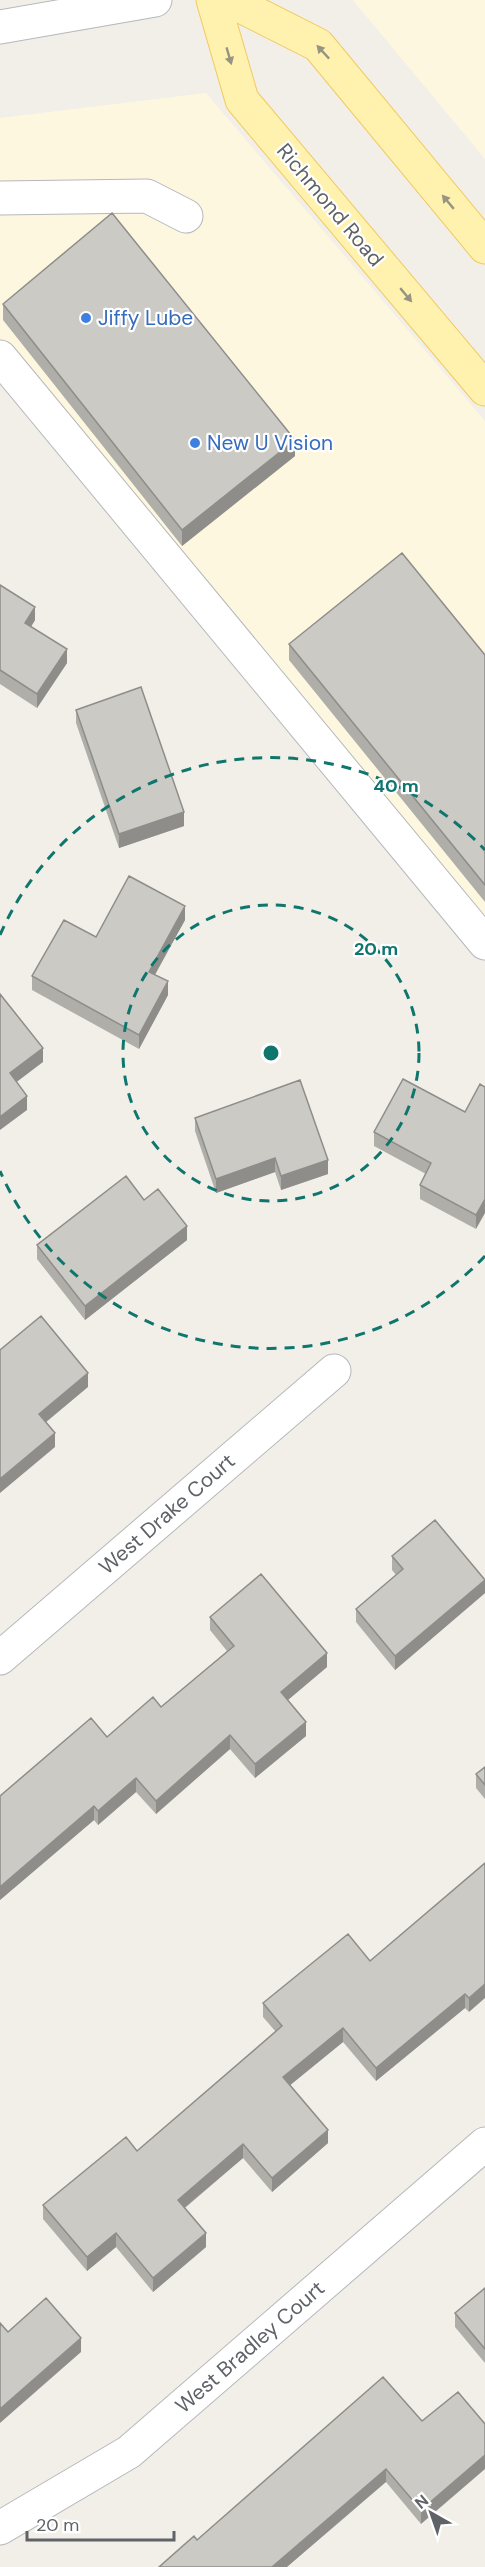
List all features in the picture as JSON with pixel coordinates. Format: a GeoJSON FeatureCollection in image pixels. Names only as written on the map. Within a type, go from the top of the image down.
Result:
{"type":"FeatureCollection","features":[{"type":"Feature","properties":{"kind":"main road","name":"Richmond Road"},"geometry":{"type":"LineString","coordinates":[[213,0],[242,100],[485,389]]}},
{"type":"Feature","properties":{"kind":"main road"},"geometry":{"type":"LineString","coordinates":[[229,0],[318,45],[485,247]]}},
{"type":"Feature","properties":{"kind":"street"},"geometry":{"type":"LineString","coordinates":[[0,27],[155,0]]}},
{"type":"Feature","properties":{"kind":"street"},"geometry":{"type":"LineString","coordinates":[[0,198],[147,196],[186,216]]}},
{"type":"Feature","properties":{"kind":"street"},"geometry":{"type":"LineString","coordinates":[[0,357],[485,944]]}},
{"type":"Feature","properties":{"kind":"street","name":"West Drake Court"},"geometry":{"type":"LineString","coordinates":[[0,1658],[334,1371]]}},
{"type":"Feature","properties":{"kind":"street","name":"West Bradley Court"},"geometry":{"type":"LineString","coordinates":[[0,2528],[129,2452],[485,2144]]}},
{"type":"Feature","properties":{"kind":"shaded area"},"geometry":{"type":"Polygon","coordinates":[[[353,0],[485,0],[485,159],[353,0]]]}},
{"type":"Feature","properties":{"kind":"shaded area"},"geometry":{"type":"Polygon","coordinates":[[[206,93],[485,421],[485,934],[0,339],[0,118],[206,93]]]}},
{"type":"Feature","properties":{"kind":"building"},"geometry":{"type":"Polygon","coordinates":[[[112,213],[295,440],[182,530],[3,304],[112,213]]]}},
{"type":"Feature","properties":{"kind":"building"},"geometry":{"type":"Polygon","coordinates":[[[402,553],[485,655],[485,885],[289,644],[402,553]]]}},
{"type":"Feature","properties":{"kind":"building"},"geometry":{"type":"Polygon","coordinates":[[[0,585],[35,607],[25,623],[67,649],[37,694],[0,670],[0,585]]]}},
{"type":"Feature","properties":{"kind":"building"},"geometry":{"type":"Polygon","coordinates":[[[141,687],[184,812],[119,834],[76,710],[141,687]]]}},
{"type":"Feature","properties":{"kind":"building"},"geometry":{"type":"Polygon","coordinates":[[[129,876],[185,906],[149,972],[168,981],[139,1035],[32,976],[64,920],[96,937],[129,876]]]}},
{"type":"Feature","properties":{"kind":"building"},"geometry":{"type":"Polygon","coordinates":[[[0,994],[43,1048],[10,1073],[27,1096],[0,1117],[0,994]]]}},
{"type":"Feature","properties":{"kind":"building"},"geometry":{"type":"Polygon","coordinates":[[[403,1079],[465,1112],[480,1084],[485,1087],[485,1199],[476,1215],[420,1185],[431,1163],[374,1132],[403,1079]]]}},
{"type":"Feature","properties":{"kind":"building"},"geometry":{"type":"Polygon","coordinates":[[[300,1080],[328,1160],[281,1176],[275,1158],[216,1179],[195,1118],[300,1080]]]}},
{"type":"Feature","properties":{"kind":"building"},"geometry":{"type":"Polygon","coordinates":[[[126,1176],[144,1200],[158,1189],[187,1226],[85,1306],[37,1245],[126,1176]]]}},
{"type":"Feature","properties":{"kind":"building"},"geometry":{"type":"Polygon","coordinates":[[[41,1316],[88,1373],[39,1414],[55,1433],[0,1479],[0,1350],[41,1316]]]}},
{"type":"Feature","properties":{"kind":"building"},"geometry":{"type":"Polygon","coordinates":[[[435,1520],[485,1580],[395,1656],[356,1609],[403,1569],[392,1556],[435,1520]]]}},
{"type":"Feature","properties":{"kind":"building"},"geometry":{"type":"Polygon","coordinates":[[[261,1574],[327,1653],[281,1692],[306,1722],[255,1764],[230,1735],[156,1801],[136,1778],[98,1811],[94,1806],[0,1887],[0,1796],[91,1718],[107,1737],[153,1697],[161,1707],[234,1646],[210,1617],[261,1574]]]}},
{"type":"Feature","properties":{"kind":"building"},"geometry":{"type":"Polygon","coordinates":[[[485,1767],[485,1785],[476,1774],[485,1767]]]}},
{"type":"Feature","properties":{"kind":"building"},"geometry":{"type":"Polygon","coordinates":[[[485,1863],[485,1984],[469,1998],[465,1994],[376,2068],[343,2028],[283,2077],[328,2130],[272,2178],[243,2144],[178,2200],[206,2233],[153,2278],[116,2233],[87,2257],[43,2205],[126,2137],[137,2151],[282,2026],[263,2003],[348,1934],[370,1961],[485,1863]]]}},
{"type":"Feature","properties":{"kind":"building"},"geometry":{"type":"Polygon","coordinates":[[[485,2288],[485,2349],[455,2313],[485,2288]]]}},
{"type":"Feature","properties":{"kind":"building"},"geometry":{"type":"Polygon","coordinates":[[[46,2298],[81,2338],[0,2409],[0,2323],[8,2332],[46,2298]]]}},
{"type":"Feature","properties":{"kind":"building"},"geometry":{"type":"Polygon","coordinates":[[[383,2377],[422,2421],[458,2392],[485,2424],[485,2455],[421,2510],[386,2469],[272,2567],[159,2567],[194,2536],[197,2540],[383,2377]]]}},
{"type":"Feature","properties":{"kind":"place","name":"Jiffy Lube"},"geometry":{"type":"Point","coordinates":[86,318]}},
{"type":"Feature","properties":{"kind":"place","name":"New U Vision"},"geometry":{"type":"Point","coordinates":[195,443]}}]}
